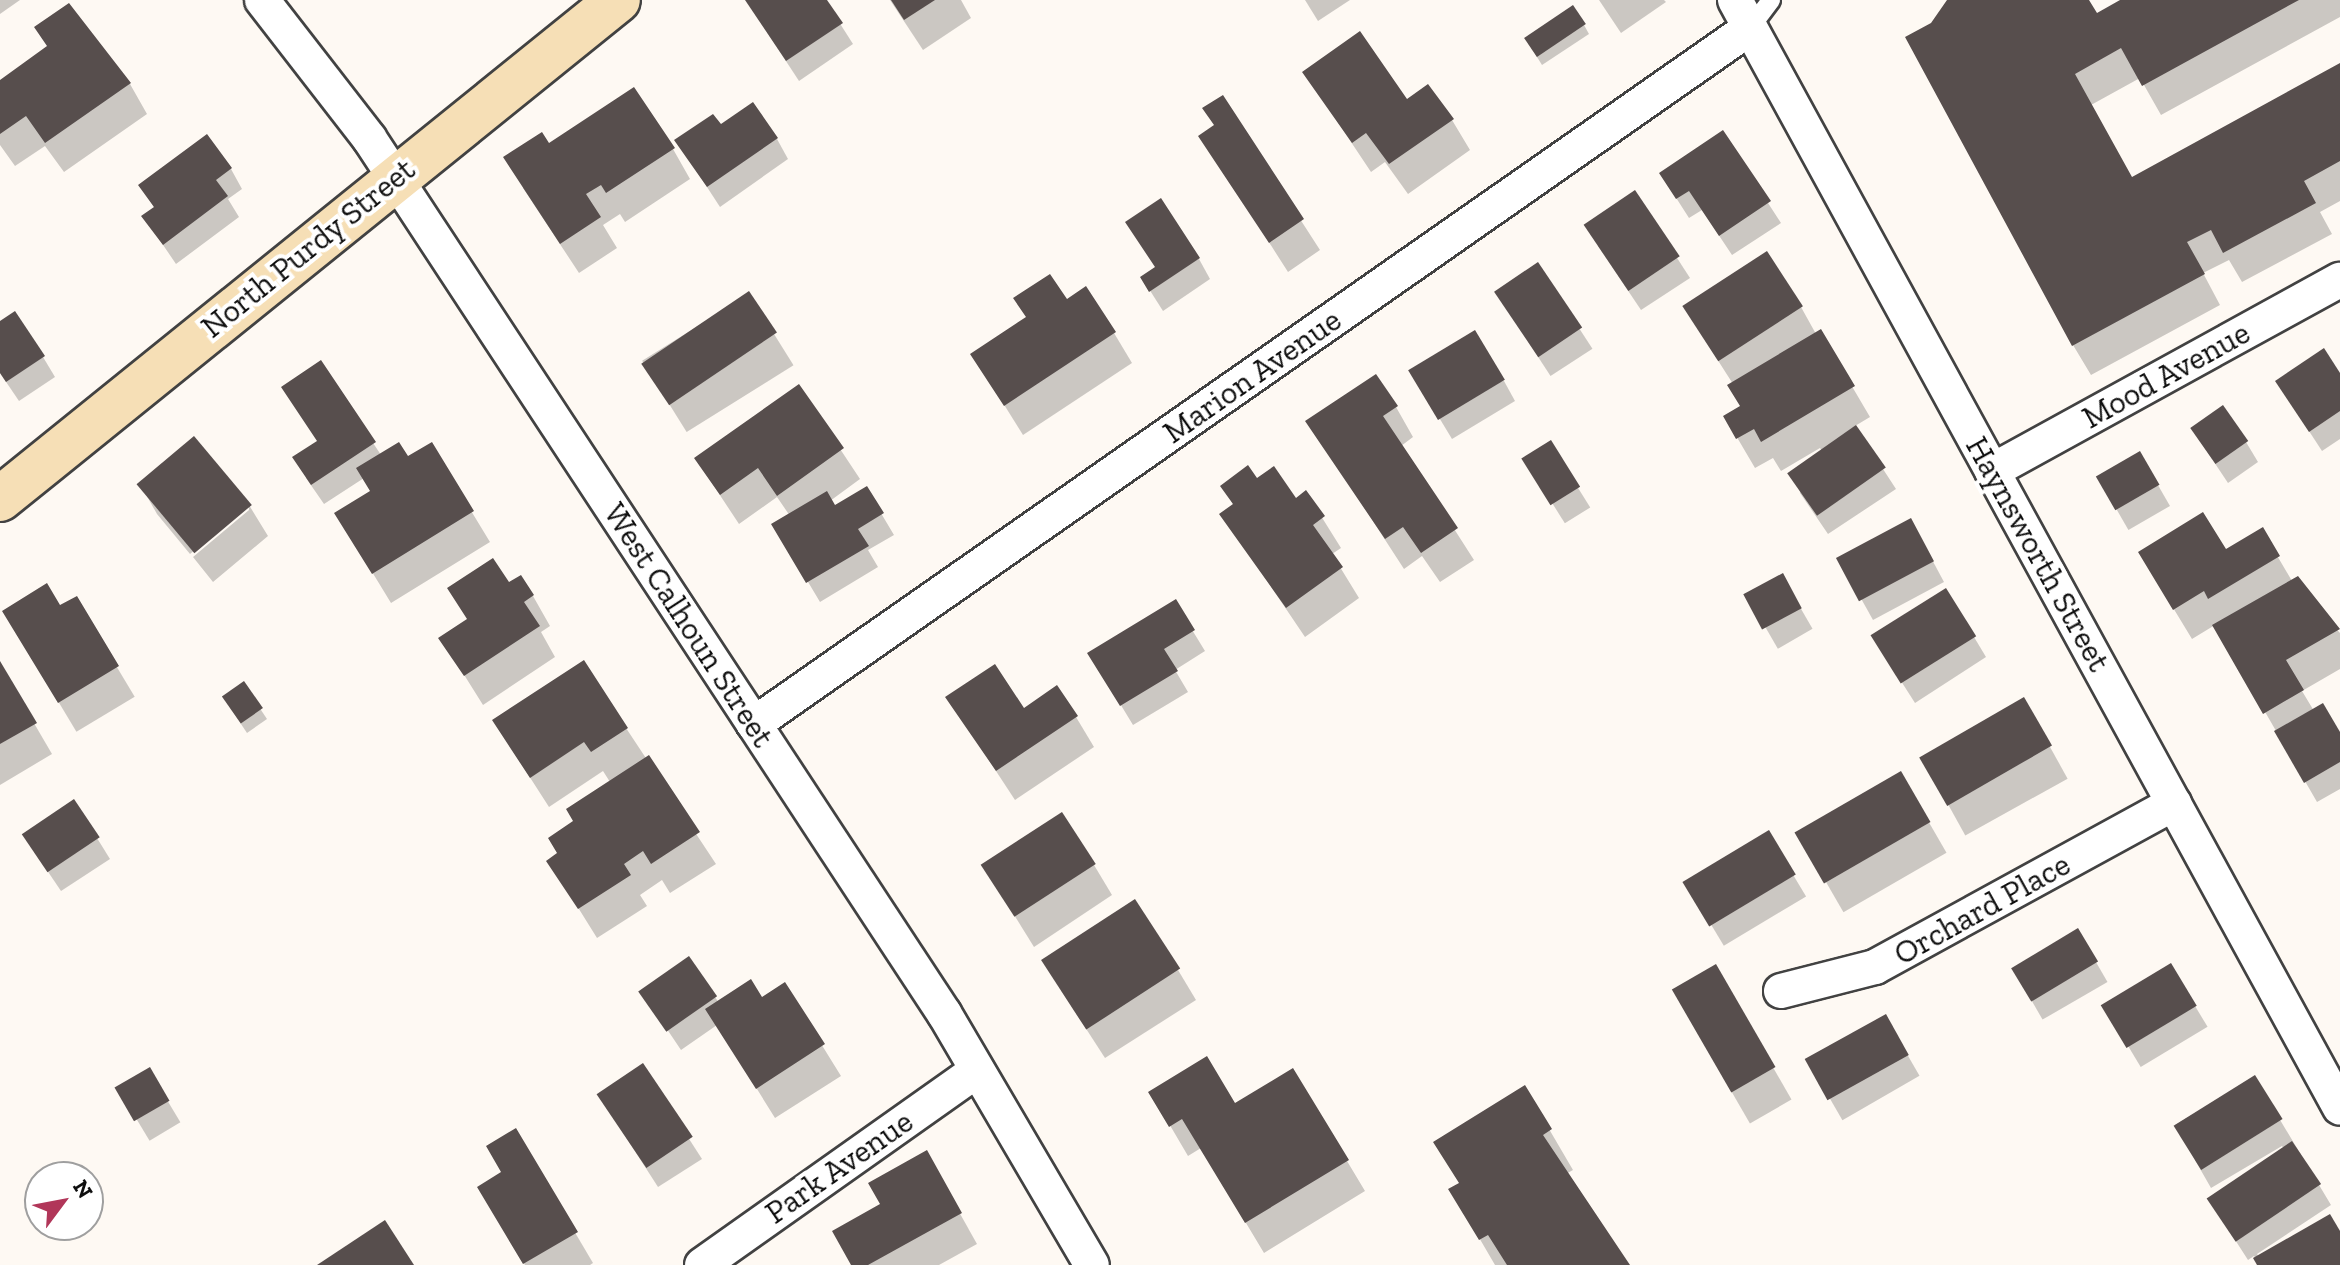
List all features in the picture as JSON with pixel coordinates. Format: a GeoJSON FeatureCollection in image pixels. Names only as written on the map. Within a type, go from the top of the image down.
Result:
{"type":"FeatureCollection","features":[{"type":"Feature","properties":{"kind":"street","name":"West Calhoun Street"},"geometry":{"type":"LineString","coordinates":[[262,0],[360,125],[754,724],[977,1070],[1092,1265]]}},
{"type":"Feature","properties":{"kind":"street","name":"North Purdy Street"},"geometry":{"type":"LineString","coordinates":[[0,499],[618,0]]}},
{"type":"Feature","properties":{"kind":"street","name":"Haynsworth Street"},"geometry":{"type":"LineString","coordinates":[[1743,14],[2340,1108]]}},
{"type":"Feature","properties":{"kind":"street","name":"Marion Avenue"},"geometry":{"type":"LineString","coordinates":[[754,724],[1743,14]]}},
{"type":"Feature","properties":{"kind":"street","name":"Mood Avenue"},"geometry":{"type":"LineString","coordinates":[[1992,471],[2340,280]]}},
{"type":"Feature","properties":{"kind":"street","name":"Orchard Place"},"geometry":{"type":"LineString","coordinates":[[1781,991],[1875,967],[2174,803]]}},
{"type":"Feature","properties":{"kind":"street","name":"Park Avenue"},"geometry":{"type":"LineString","coordinates":[[702,1265],[977,1070]]}},
{"type":"Feature","properties":{"kind":"lane"},"geometry":{"type":"LineString","coordinates":[[1743,14],[1771,0]]}},
{"type":"Feature","properties":{"kind":"building"},"geometry":{"type":"Polygon","coordinates":[[[745,0],[827,0],[843,23],[786,61],[745,0]]]}},
{"type":"Feature","properties":{"kind":"building"},"geometry":{"type":"Polygon","coordinates":[[[891,0],[935,0],[904,20],[891,0]]]}},
{"type":"Feature","properties":{"kind":"building"},"geometry":{"type":"Polygon","coordinates":[[[1947,0],[2089,0],[2097,13],[2120,0],[2299,0],[2142,86],[2121,48],[2075,74],[2132,177],[2340,63],[2340,161],[2304,181],[2316,203],[2223,253],[2211,230],[2187,242],[2205,274],[2072,346],[1905,37],[1931,23],[1947,0]]]}},
{"type":"Feature","properties":{"kind":"building"},"geometry":{"type":"Polygon","coordinates":[[[69,3],[131,83],[45,143],[26,116],[0,134],[0,80],[47,46],[34,27],[69,3]]]}},
{"type":"Feature","properties":{"kind":"building"},"geometry":{"type":"Polygon","coordinates":[[[1573,5],[1586,24],[1537,57],[1524,38],[1573,5]]]}},
{"type":"Feature","properties":{"kind":"building"},"geometry":{"type":"Polygon","coordinates":[[[1360,31],[1407,99],[1428,84],[1454,119],[1389,164],[1366,133],[1352,143],[1302,72],[1360,31]]]}},
{"type":"Feature","properties":{"kind":"building"},"geometry":{"type":"Polygon","coordinates":[[[634,87],[675,148],[606,193],[601,185],[586,194],[601,217],[560,244],[503,157],[542,132],[549,143],[634,87]]]}},
{"type":"Feature","properties":{"kind":"building"},"geometry":{"type":"Polygon","coordinates":[[[1223,95],[1304,219],[1269,243],[1198,136],[1214,125],[1202,108],[1223,95]]]}},
{"type":"Feature","properties":{"kind":"building"},"geometry":{"type":"Polygon","coordinates":[[[753,102],[778,138],[707,187],[674,140],[713,114],[721,124],[753,102]]]}},
{"type":"Feature","properties":{"kind":"building"},"geometry":{"type":"Polygon","coordinates":[[[1723,130],[1771,201],[1719,236],[1689,191],[1676,199],[1659,173],[1723,130]]]}},
{"type":"Feature","properties":{"kind":"building"},"geometry":{"type":"Polygon","coordinates":[[[207,134],[232,168],[216,180],[228,196],[163,245],[141,216],[154,207],[138,185],[207,134]]]}},
{"type":"Feature","properties":{"kind":"building"},"geometry":{"type":"Polygon","coordinates":[[[1635,190],[1680,256],[1628,291],[1584,225],[1635,190]]]}},
{"type":"Feature","properties":{"kind":"building"},"geometry":{"type":"Polygon","coordinates":[[[1161,198],[1200,258],[1149,292],[1140,277],[1155,267],[1125,222],[1161,198]]]}},
{"type":"Feature","properties":{"kind":"building"},"geometry":{"type":"Polygon","coordinates":[[[1767,251],[1803,306],[1718,361],[1682,306],[1767,251]]]}},
{"type":"Feature","properties":{"kind":"building"},"geometry":{"type":"Polygon","coordinates":[[[1538,262],[1582,327],[1538,357],[1494,292],[1538,262]]]}},
{"type":"Feature","properties":{"kind":"building"},"geometry":{"type":"Polygon","coordinates":[[[1050,274],[1067,299],[1086,286],[1116,332],[1004,406],[970,354],[1026,317],[1013,298],[1050,274]]]}},
{"type":"Feature","properties":{"kind":"building"},"geometry":{"type":"Polygon","coordinates":[[[749,291],[777,332],[669,405],[641,364],[749,291]]]}},
{"type":"Feature","properties":{"kind":"building"},"geometry":{"type":"Polygon","coordinates":[[[15,311],[45,356],[6,382],[0,373],[0,321],[15,311]]]}},
{"type":"Feature","properties":{"kind":"building"},"geometry":{"type":"Polygon","coordinates":[[[1821,329],[1855,386],[1761,442],[1754,429],[1736,439],[1723,416],[1740,406],[1727,385],[1821,329]]]}},
{"type":"Feature","properties":{"kind":"building"},"geometry":{"type":"Polygon","coordinates":[[[1475,330],[1505,380],[1438,420],[1408,370],[1475,330]]]}},
{"type":"Feature","properties":{"kind":"building"},"geometry":{"type":"Polygon","coordinates":[[[2324,348],[2340,373],[2340,411],[2309,432],[2275,381],[2324,348]]]}},
{"type":"Feature","properties":{"kind":"building"},"geometry":{"type":"Polygon","coordinates":[[[321,360],[376,442],[311,485],[292,457],[317,441],[281,387],[321,360]]]}},
{"type":"Feature","properties":{"kind":"building"},"geometry":{"type":"Polygon","coordinates":[[[1376,374],[1398,406],[1383,416],[1458,528],[1421,553],[1403,527],[1385,539],[1305,421],[1376,374]]]}},
{"type":"Feature","properties":{"kind":"building"},"geometry":{"type":"Polygon","coordinates":[[[799,384],[844,448],[777,496],[758,468],[720,495],[694,458],[799,384]]]}},
{"type":"Feature","properties":{"kind":"building"},"geometry":{"type":"Polygon","coordinates":[[[2223,405],[2248,441],[2215,464],[2190,428],[2223,405]]]}},
{"type":"Feature","properties":{"kind":"building"},"geometry":{"type":"Polygon","coordinates":[[[1856,425],[1886,468],[1817,516],[1787,473],[1856,425]]]}},
{"type":"Feature","properties":{"kind":"building"},"geometry":{"type":"Polygon","coordinates":[[[194,436],[252,505],[194,553],[137,484],[194,436]]]}},
{"type":"Feature","properties":{"kind":"building"},"geometry":{"type":"Polygon","coordinates":[[[1551,440],[1580,487],[1550,505],[1521,459],[1551,440]]]}},
{"type":"Feature","properties":{"kind":"building"},"geometry":{"type":"Polygon","coordinates":[[[399,442],[408,456],[432,442],[474,511],[372,574],[334,513],[370,491],[356,468],[399,442]]]}},
{"type":"Feature","properties":{"kind":"building"},"geometry":{"type":"Polygon","coordinates":[[[2140,451],[2160,485],[2115,510],[2096,476],[2140,451]]]}},
{"type":"Feature","properties":{"kind":"building"},"geometry":{"type":"Polygon","coordinates":[[[1248,465],[1257,478],[1274,466],[1296,498],[1306,490],[1325,516],[1313,525],[1343,567],[1286,608],[1219,514],[1233,504],[1220,486],[1248,465]]]}},
{"type":"Feature","properties":{"kind":"building"},"geometry":{"type":"Polygon","coordinates":[[[867,486],[884,513],[858,529],[869,546],[806,583],[771,524],[827,491],[835,505],[867,486]]]}},
{"type":"Feature","properties":{"kind":"building"},"geometry":{"type":"Polygon","coordinates":[[[2203,512],[2226,549],[2263,527],[2280,556],[2208,599],[2204,591],[2173,610],[2138,552],[2203,512]]]}},
{"type":"Feature","properties":{"kind":"building"},"geometry":{"type":"Polygon","coordinates":[[[1911,518],[1934,561],[1859,601],[1836,558],[1911,518]]]}},
{"type":"Feature","properties":{"kind":"building"},"geometry":{"type":"Polygon","coordinates":[[[493,558],[509,582],[521,575],[534,595],[524,602],[540,626],[464,676],[438,638],[467,619],[447,588],[493,558]]]}},
{"type":"Feature","properties":{"kind":"building"},"geometry":{"type":"Polygon","coordinates":[[[1783,573],[1802,608],[1762,629],[1743,594],[1783,573]]]}},
{"type":"Feature","properties":{"kind":"building"},"geometry":{"type":"Polygon","coordinates":[[[2298,576],[2340,629],[2286,660],[2304,690],[2263,714],[2212,625],[2298,576]]]}},
{"type":"Feature","properties":{"kind":"building"},"geometry":{"type":"Polygon","coordinates":[[[47,583],[60,605],[77,596],[119,666],[58,703],[2,611],[47,583]]]}},
{"type":"Feature","properties":{"kind":"building"},"geometry":{"type":"Polygon","coordinates":[[[1946,588],[1976,636],[1901,684],[1871,635],[1946,588]]]}},
{"type":"Feature","properties":{"kind":"building"},"geometry":{"type":"Polygon","coordinates":[[[1176,599],[1195,630],[1164,649],[1178,671],[1120,706],[1087,653],[1176,599]]]}},
{"type":"Feature","properties":{"kind":"building"},"geometry":{"type":"Polygon","coordinates":[[[584,660],[628,728],[591,752],[584,742],[530,778],[492,720],[584,660]]]}},
{"type":"Feature","properties":{"kind":"building"},"geometry":{"type":"Polygon","coordinates":[[[0,661],[37,723],[0,744],[0,661]]]}},
{"type":"Feature","properties":{"kind":"building"},"geometry":{"type":"Polygon","coordinates":[[[995,664],[1024,708],[1057,685],[1078,716],[996,771],[945,697],[995,664]]]}},
{"type":"Feature","properties":{"kind":"building"},"geometry":{"type":"Polygon","coordinates":[[[244,681],[263,708],[241,724],[222,696],[244,681]]]}},
{"type":"Feature","properties":{"kind":"building"},"geometry":{"type":"Polygon","coordinates":[[[2024,697],[2052,745],[1947,806],[1919,758],[2024,697]]]}},
{"type":"Feature","properties":{"kind":"building"},"geometry":{"type":"Polygon","coordinates":[[[2323,703],[2340,732],[2340,762],[2304,783],[2274,731],[2323,703]]]}},
{"type":"Feature","properties":{"kind":"building"},"geometry":{"type":"Polygon","coordinates":[[[649,755],[700,832],[651,864],[643,851],[624,864],[631,875],[578,909],[546,861],[557,853],[548,838],[573,821],[566,809],[649,755]]]}},
{"type":"Feature","properties":{"kind":"building"},"geometry":{"type":"Polygon","coordinates":[[[1901,771],[1930,822],[1824,884],[1794,832],[1901,771]]]}},
{"type":"Feature","properties":{"kind":"building"},"geometry":{"type":"Polygon","coordinates":[[[74,799],[100,837],[47,872],[22,834],[74,799]]]}},
{"type":"Feature","properties":{"kind":"building"},"geometry":{"type":"Polygon","coordinates":[[[1062,812],[1096,864],[1014,917],[981,865],[1062,812]]]}},
{"type":"Feature","properties":{"kind":"building"},"geometry":{"type":"Polygon","coordinates":[[[1769,830],[1796,875],[1709,927],[1682,882],[1769,830]]]}},
{"type":"Feature","properties":{"kind":"building"},"geometry":{"type":"Polygon","coordinates":[[[1135,899],[1180,969],[1086,1030],[1041,960],[1135,899]]]}},
{"type":"Feature","properties":{"kind":"building"},"geometry":{"type":"Polygon","coordinates":[[[2078,928],[2098,961],[2031,1002],[2011,968],[2078,928]]]}},
{"type":"Feature","properties":{"kind":"building"},"geometry":{"type":"Polygon","coordinates":[[[689,956],[717,996],[666,1032],[638,992],[689,956]]]}},
{"type":"Feature","properties":{"kind":"building"},"geometry":{"type":"Polygon","coordinates":[[[2171,963],[2197,1006],[2126,1048],[2101,1005],[2171,963]]]}},
{"type":"Feature","properties":{"kind":"building"},"geometry":{"type":"Polygon","coordinates":[[[1716,964],[1776,1067],[1731,1093],[1672,989],[1716,964]]]}},
{"type":"Feature","properties":{"kind":"building"},"geometry":{"type":"Polygon","coordinates":[[[751,979],[762,997],[785,982],[825,1044],[756,1089],[705,1009],[751,979]]]}},
{"type":"Feature","properties":{"kind":"building"},"geometry":{"type":"Polygon","coordinates":[[[1886,1014],[1909,1055],[1827,1100],[1805,1059],[1886,1014]]]}},
{"type":"Feature","properties":{"kind":"building"},"geometry":{"type":"Polygon","coordinates":[[[1207,1056],[1235,1103],[1293,1068],[1349,1160],[1245,1223],[1182,1119],[1169,1127],[1148,1092],[1207,1056]]]}},
{"type":"Feature","properties":{"kind":"building"},"geometry":{"type":"Polygon","coordinates":[[[643,1063],[693,1137],[646,1168],[597,1094],[643,1063]]]}},
{"type":"Feature","properties":{"kind":"building"},"geometry":{"type":"Polygon","coordinates":[[[150,1067],[170,1101],[134,1121],[114,1088],[150,1067]]]}},
{"type":"Feature","properties":{"kind":"building"},"geometry":{"type":"Polygon","coordinates":[[[2255,1075],[2283,1119],[2201,1170],[2174,1126],[2255,1075]]]}},
{"type":"Feature","properties":{"kind":"building"},"geometry":{"type":"Polygon","coordinates":[[[1525,1085],[1552,1129],[1543,1135],[1630,1265],[1507,1265],[1488,1235],[1479,1240],[1448,1189],[1459,1183],[1433,1142],[1525,1085]]]}},
{"type":"Feature","properties":{"kind":"building"},"geometry":{"type":"Polygon","coordinates":[[[516,1128],[578,1232],[523,1264],[477,1187],[501,1172],[486,1146],[516,1128]]]}},
{"type":"Feature","properties":{"kind":"building"},"geometry":{"type":"Polygon","coordinates":[[[2292,1141],[2321,1184],[2236,1242],[2207,1199],[2292,1141]]]}},
{"type":"Feature","properties":{"kind":"building"},"geometry":{"type":"Polygon","coordinates":[[[927,1150],[962,1213],[868,1265],[851,1265],[832,1231],[880,1204],[868,1183],[927,1150]]]}},
{"type":"Feature","properties":{"kind":"building"},"geometry":{"type":"Polygon","coordinates":[[[2330,1214],[2340,1231],[2340,1265],[2257,1265],[2253,1258],[2330,1214]]]}},
{"type":"Feature","properties":{"kind":"building"},"geometry":{"type":"Polygon","coordinates":[[[385,1220],[414,1265],[317,1265],[385,1220]]]}}]}
